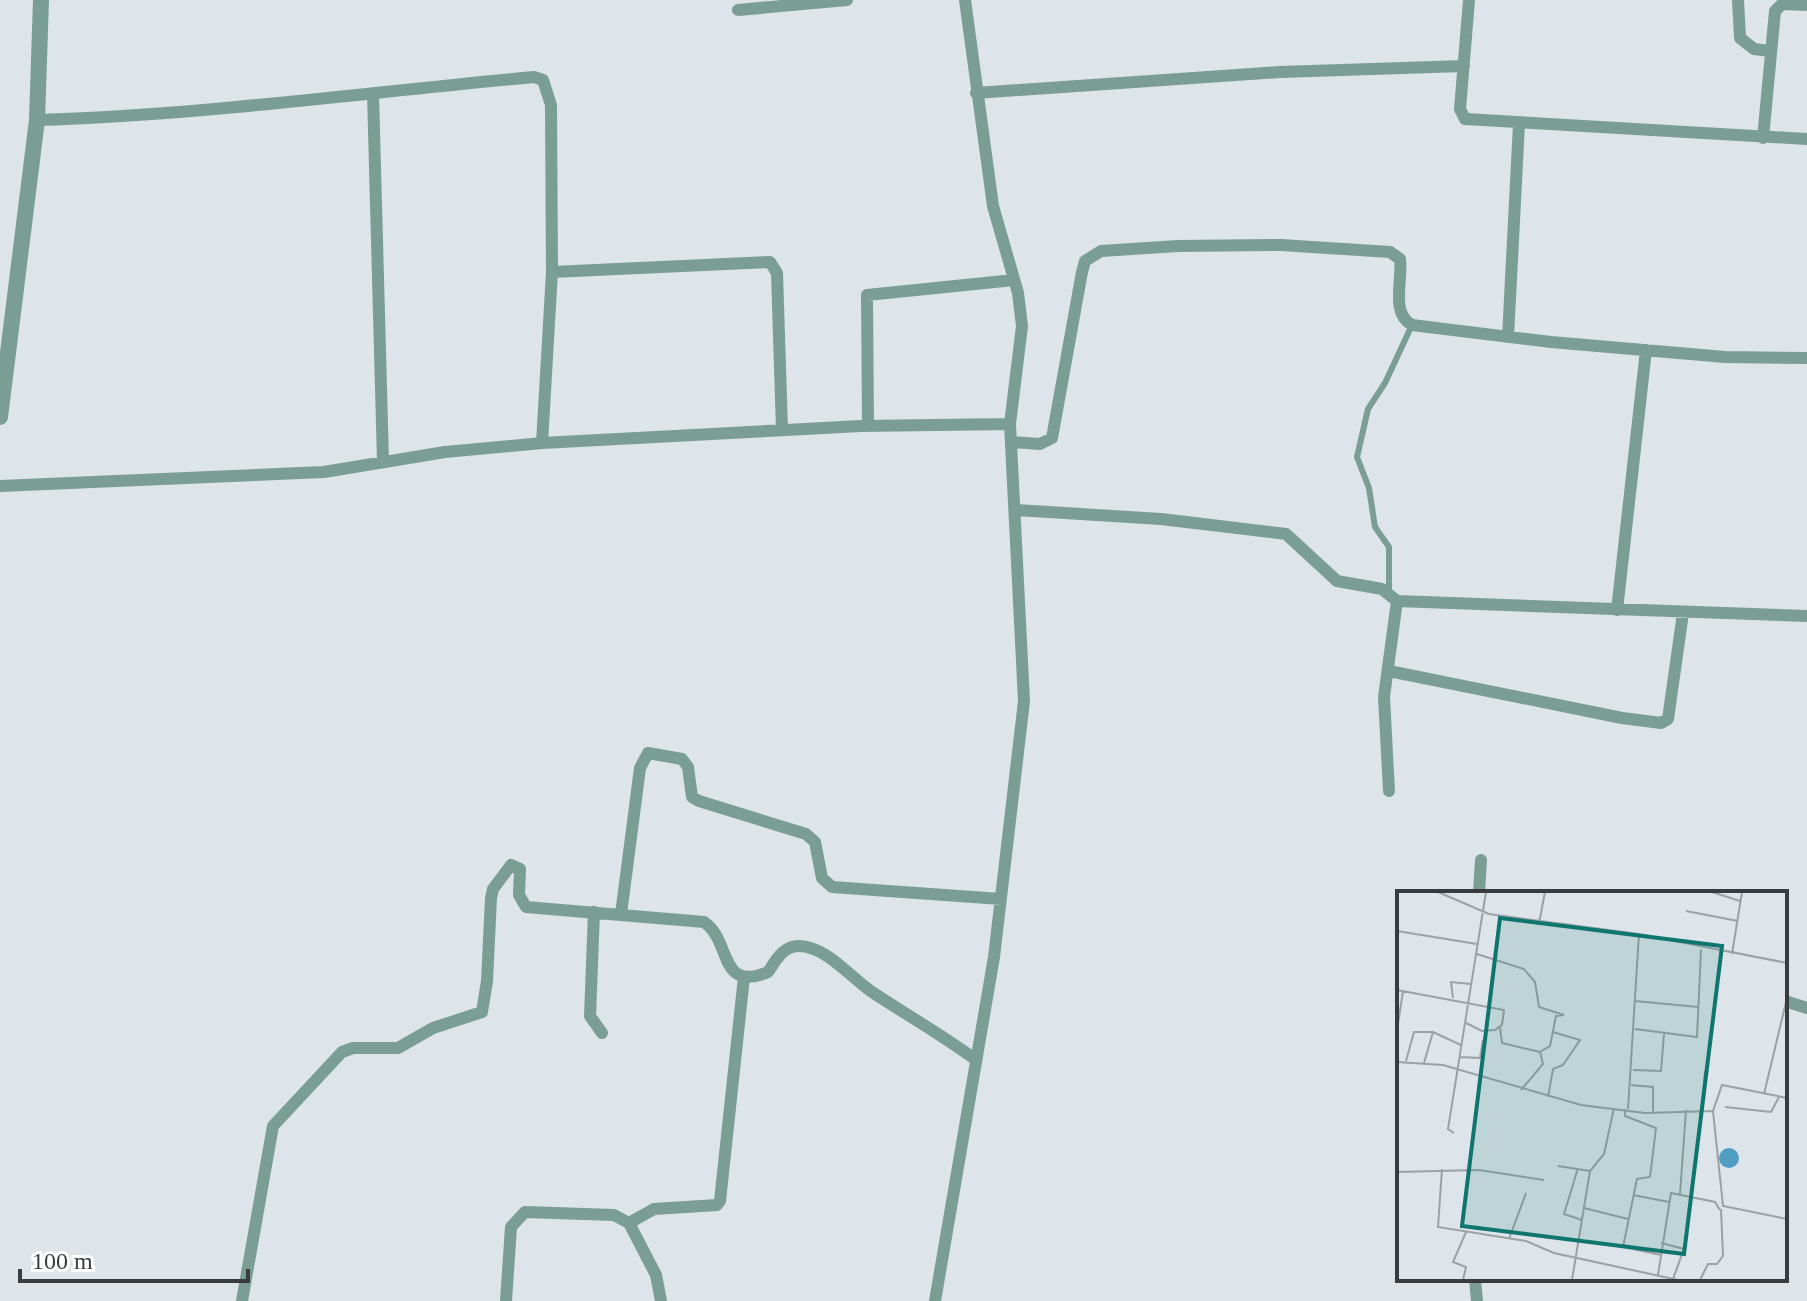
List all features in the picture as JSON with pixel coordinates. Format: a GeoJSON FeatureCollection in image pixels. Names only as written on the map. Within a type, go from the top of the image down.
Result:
{"type":"FeatureCollection","features":[{"type":"Feature","properties":{"kind":"street"},"geometry":{"type":"LineString","coordinates":[[0,417],[37,120],[41,0]]}},
{"type":"Feature","properties":{"kind":"street"},"geometry":{"type":"LineString","coordinates":[[738,10],[847,0]]}},
{"type":"Feature","properties":{"kind":"street"},"geometry":{"type":"LineString","coordinates":[[935,1301],[1001,899],[1024,701],[1010,424],[1022,326],[1014,280],[993,206],[965,0]]}},
{"type":"Feature","properties":{"kind":"street"},"geometry":{"type":"LineString","coordinates":[[1469,0],[1460,109],[1465,119],[1807,139]]}},
{"type":"Feature","properties":{"kind":"street"},"geometry":{"type":"LineString","coordinates":[[1738,0],[1740,38],[1754,49],[1770,51]]}},
{"type":"Feature","properties":{"kind":"street"},"geometry":{"type":"LineString","coordinates":[[1763,138],[1777,6],[1807,5]]}},
{"type":"Feature","properties":{"kind":"street"},"geometry":{"type":"LineString","coordinates":[[976,93],[1280,72],[1464,66]]}},
{"type":"Feature","properties":{"kind":"street"},"geometry":{"type":"LineString","coordinates":[[37,120],[152,116],[534,77],[543,80],[551,105],[552,272],[542,443]]}},
{"type":"Feature","properties":{"kind":"street"},"geometry":{"type":"LineString","coordinates":[[373,94],[383,461]]}},
{"type":"Feature","properties":{"kind":"street"},"geometry":{"type":"LineString","coordinates":[[1508,337],[1519,124]]}},
{"type":"Feature","properties":{"kind":"street"},"geometry":{"type":"LineString","coordinates":[[1011,442],[1040,444],[1052,438],[1082,272],[1085,261],[1101,251],[1281,245],[1390,252],[1400,259],[1399,308],[1412,325],[1646,350],[1777,360],[1807,358]]}},
{"type":"Feature","properties":{"kind":"street"},"geometry":{"type":"LineString","coordinates":[[552,272],[770,262],[777,273],[782,430]]}},
{"type":"Feature","properties":{"kind":"street"},"geometry":{"type":"LineString","coordinates":[[868,426],[867,295],[1014,280]]}},
{"type":"Feature","properties":{"kind":"street"},"geometry":{"type":"LineString","coordinates":[[1617,610],[1646,350]]}},
{"type":"Feature","properties":{"kind":"street"},"geometry":{"type":"LineString","coordinates":[[0,486],[324,472],[383,461],[542,443],[868,426],[1010,424]]}},
{"type":"Feature","properties":{"kind":"street"},"geometry":{"type":"LineString","coordinates":[[1016,510],[1161,519],[1286,534],[1337,581],[1382,589],[1393,598],[1807,616]]}},
{"type":"Feature","properties":{"kind":"street"},"geometry":{"type":"LineString","coordinates":[[1389,791],[1383,724],[1393,598]]}},
{"type":"Feature","properties":{"kind":"street"},"geometry":{"type":"LineString","coordinates":[[1389,671],[1584,711],[1661,723],[1668,719],[1683,613]]}},
{"type":"Feature","properties":{"kind":"street"},"geometry":{"type":"LineString","coordinates":[[621,914],[640,768],[648,753],[682,759],[688,767],[692,797],[699,801],[806,834],[815,842],[822,878],[832,887],[1001,899]]}},
{"type":"Feature","properties":{"kind":"street"},"geometry":{"type":"LineString","coordinates":[[1479,891],[1481,860]]}},
{"type":"Feature","properties":{"kind":"street"},"geometry":{"type":"LineString","coordinates":[[242,1301],[271,1134],[279,1116],[342,1052],[353,1048],[398,1048],[433,1028],[482,1012],[487,981],[491,898],[493,889],[511,865],[520,869],[519,895],[526,907],[704,922],[714,930],[736,975],[744,977],[768,972],[784,950],[797,945],[812,948],[858,983],[924,1022],[976,1060]]}},
{"type":"Feature","properties":{"kind":"street"},"geometry":{"type":"LineString","coordinates":[[594,912],[590,1016],[602,1033]]}},
{"type":"Feature","properties":{"kind":"street"},"geometry":{"type":"LineString","coordinates":[[629,1223],[654,1209],[717,1205],[720,1201],[744,977]]}},
{"type":"Feature","properties":{"kind":"street"},"geometry":{"type":"LineString","coordinates":[[1787,1002],[1807,1008]]}},
{"type":"Feature","properties":{"kind":"street"},"geometry":{"type":"LineString","coordinates":[[506,1301],[510,1235],[516,1217],[525,1212],[614,1215],[629,1223],[656,1275],[661,1301]]}},
{"type":"Feature","properties":{"kind":"street"},"geometry":{"type":"LineString","coordinates":[[1475,1281],[1477,1301]]}},
{"type":"Feature","properties":{"kind":"lane"},"geometry":{"type":"LineString","coordinates":[[1393,598],[1389,547],[1375,527],[1369,488],[1357,457],[1368,409],[1385,383],[1412,325]]}}]}
